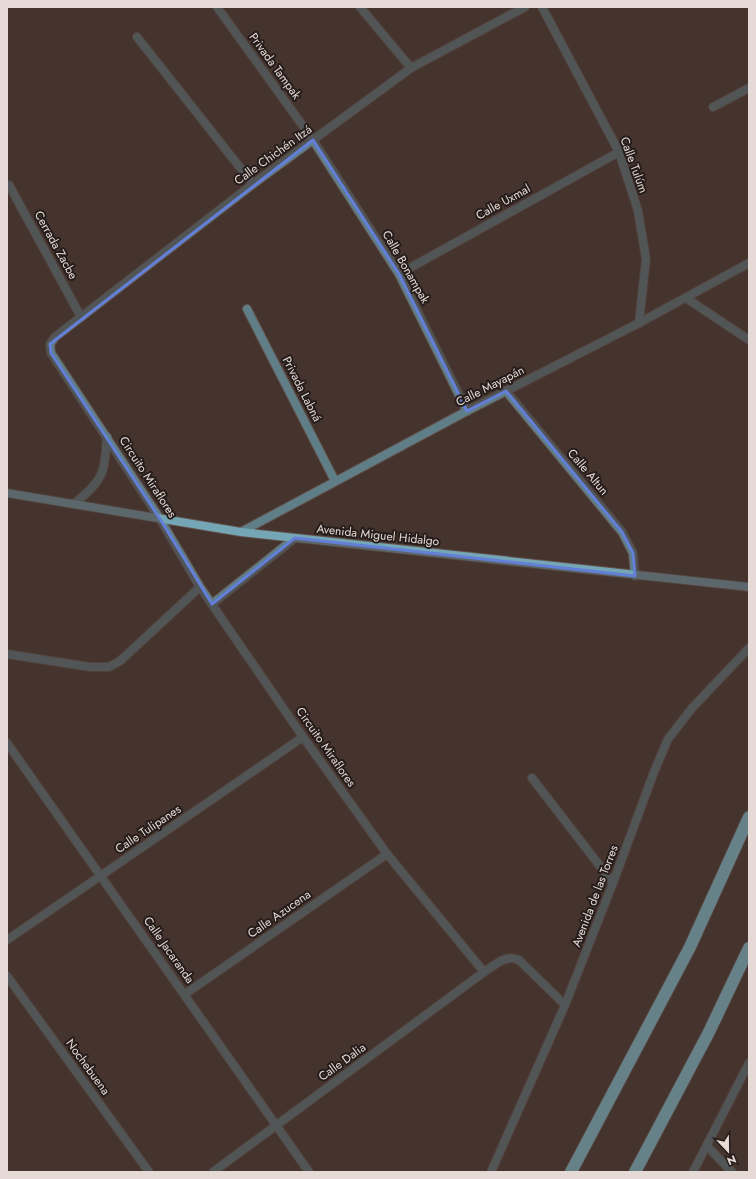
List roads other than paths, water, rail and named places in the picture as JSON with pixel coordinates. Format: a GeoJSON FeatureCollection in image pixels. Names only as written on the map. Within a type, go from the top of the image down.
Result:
{"type":"FeatureCollection","features":[{"type":"Feature","properties":{"kind":"highway"},"geometry":{"type":"LineString","coordinates":[[571,1172],[690,947],[749,817]]}},
{"type":"Feature","properties":{"kind":"highway"},"geometry":{"type":"LineString","coordinates":[[635,1172],[709,1032],[749,948]]}},
{"type":"Feature","properties":{"kind":"main road","name":"Avenida Miguel Hidalgo"},"geometry":{"type":"LineString","coordinates":[[7,493],[241,532],[635,576],[749,587]]}},
{"type":"Feature","properties":{"kind":"street","name":"Privada Tampak"},"geometry":{"type":"LineString","coordinates":[[217,7],[313,140]]}},
{"type":"Feature","properties":{"kind":"street"},"geometry":{"type":"LineString","coordinates":[[360,7],[411,68]]}},
{"type":"Feature","properties":{"kind":"street","name":"Calle Chichén Itzá"},"geometry":{"type":"LineString","coordinates":[[50,344],[55,337],[252,184],[411,68],[525,7]]}},
{"type":"Feature","properties":{"kind":"street","name":"Calle Tulúm"},"geometry":{"type":"LineString","coordinates":[[542,7],[619,152],[638,211],[646,259],[639,323]]}},
{"type":"Feature","properties":{"kind":"street"},"geometry":{"type":"LineString","coordinates":[[137,37],[252,184]]}},
{"type":"Feature","properties":{"kind":"street"},"geometry":{"type":"LineString","coordinates":[[713,107],[749,88]]}},
{"type":"Feature","properties":{"kind":"street","name":"Calle Bonampak"},"geometry":{"type":"LineString","coordinates":[[313,140],[399,274],[467,411]]}},
{"type":"Feature","properties":{"kind":"street","name":"Calle Uxmal"},"geometry":{"type":"LineString","coordinates":[[399,274],[619,152]]}},
{"type":"Feature","properties":{"kind":"street","name":"Cerrada Zacbe"},"geometry":{"type":"LineString","coordinates":[[9,185],[82,317]]}},
{"type":"Feature","properties":{"kind":"street","name":"Calle Mayapán"},"geometry":{"type":"LineString","coordinates":[[241,532],[467,411],[639,323],[749,263]]}},
{"type":"Feature","properties":{"kind":"street"},"geometry":{"type":"LineString","coordinates":[[686,298],[749,340]]}},
{"type":"Feature","properties":{"kind":"street","name":"Privada Labná"},"geometry":{"type":"LineString","coordinates":[[246,309],[335,481]]}},
{"type":"Feature","properties":{"kind":"street","name":"Circuito Miraflores"},"geometry":{"type":"LineString","coordinates":[[50,344],[51,353],[160,519],[200,586],[303,737],[388,854],[484,972]]}},
{"type":"Feature","properties":{"kind":"street","name":"Calle Altun"},"geometry":{"type":"LineString","coordinates":[[506,391],[622,532],[633,554],[635,576]]}},
{"type":"Feature","properties":{"kind":"street","name":"Circuito Miraflores"},"geometry":{"type":"LineString","coordinates":[[74,504],[94,487],[101,476],[105,463],[107,437]]}},
{"type":"Feature","properties":{"kind":"street"},"geometry":{"type":"LineString","coordinates":[[212,604],[295,538]]}},
{"type":"Feature","properties":{"kind":"street"},"geometry":{"type":"LineString","coordinates":[[7,654],[90,667],[108,667],[120,661],[200,586]]}},
{"type":"Feature","properties":{"kind":"street","name":"Avenida de las Torres"},"geometry":{"type":"LineString","coordinates":[[491,1172],[565,1005],[668,739],[693,707],[749,648]]}},
{"type":"Feature","properties":{"kind":"street","name":"Calle Tulipanes"},"geometry":{"type":"LineString","coordinates":[[7,940],[303,737]]}},
{"type":"Feature","properties":{"kind":"street","name":"Calle Jacaranda"},"geometry":{"type":"LineString","coordinates":[[7,742],[309,1172]]}},
{"type":"Feature","properties":{"kind":"street"},"geometry":{"type":"LineString","coordinates":[[532,778],[613,883]]}},
{"type":"Feature","properties":{"kind":"street","name":"Calle Azucena"},"geometry":{"type":"LineString","coordinates":[[185,994],[388,854]]}},
{"type":"Feature","properties":{"kind":"street"},"geometry":{"type":"LineString","coordinates":[[484,972],[504,959],[512,957],[519,960],[565,1005]]}},
{"type":"Feature","properties":{"kind":"street","name":"Calle Dalia"},"geometry":{"type":"LineString","coordinates":[[213,1172],[484,972]]}},
{"type":"Feature","properties":{"kind":"street","name":"Nochebuena"},"geometry":{"type":"LineString","coordinates":[[7,976],[150,1172]]}},
{"type":"Feature","properties":{"kind":"street"},"geometry":{"type":"LineString","coordinates":[[693,1172],[749,1063]]}},
{"type":"Feature","properties":{"kind":"street"},"geometry":{"type":"LineString","coordinates":[[707,1146],[732,1172]]}}]}
